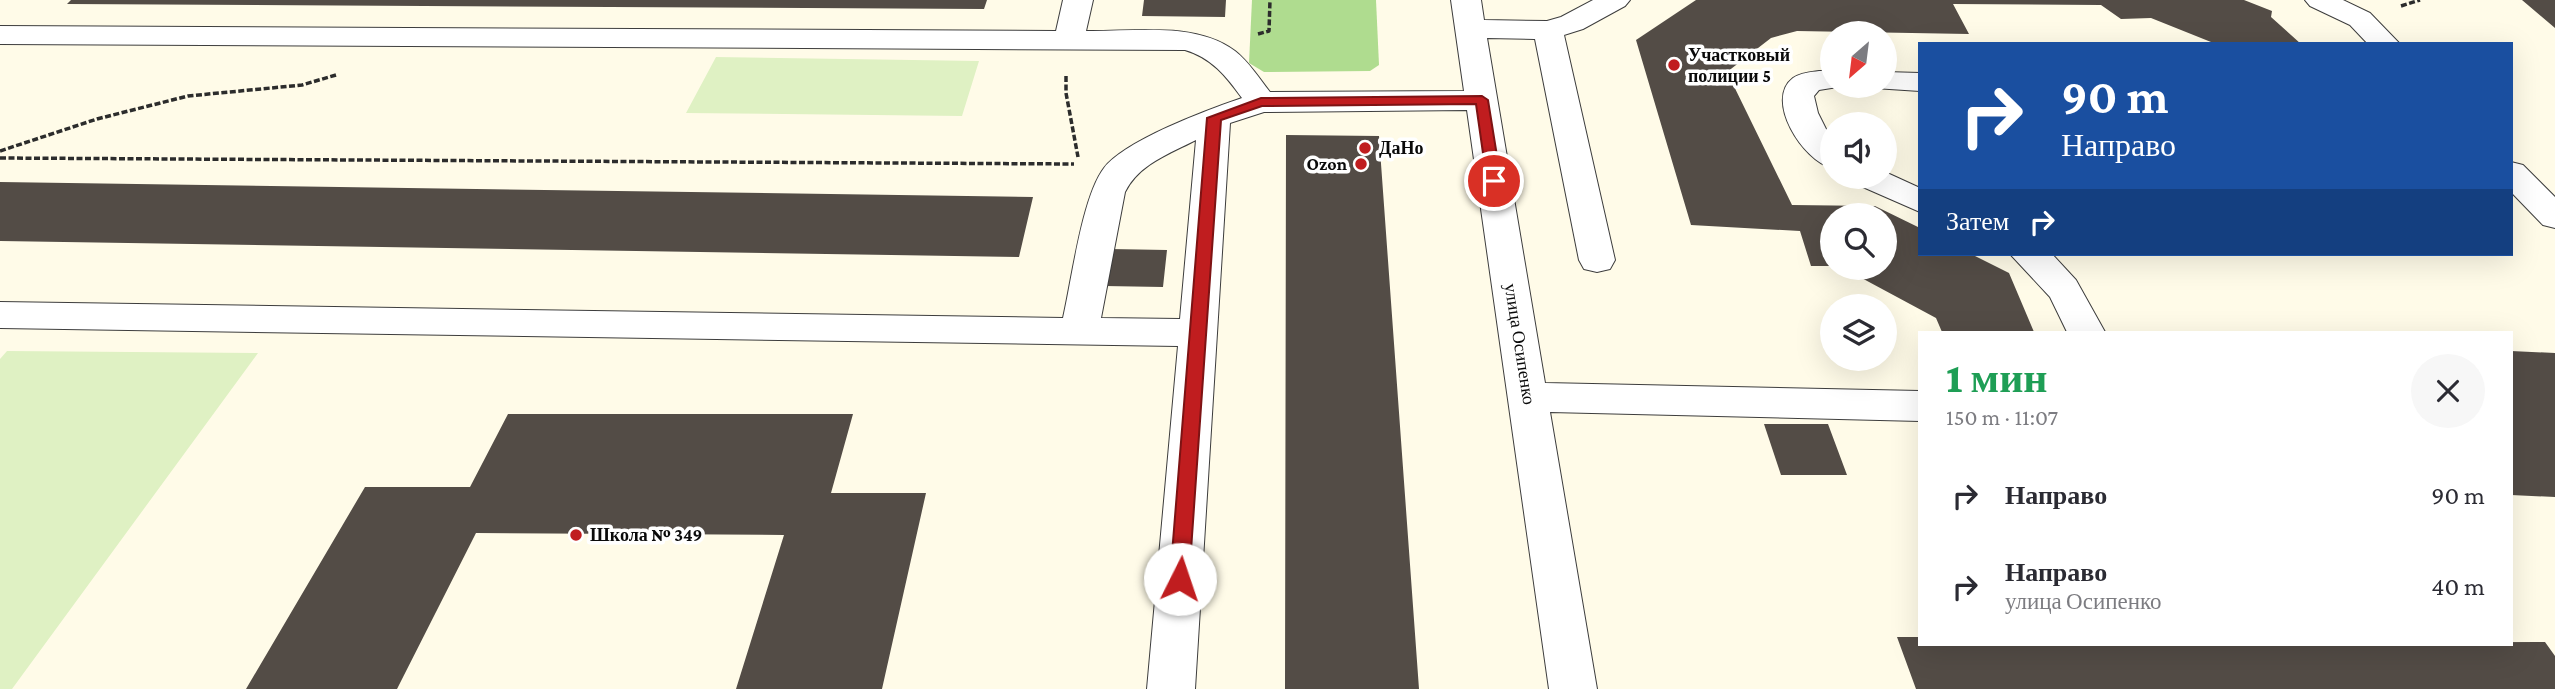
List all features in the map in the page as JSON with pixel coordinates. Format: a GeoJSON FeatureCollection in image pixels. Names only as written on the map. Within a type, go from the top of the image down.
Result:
{"type":"FeatureCollection","features":[{"type":"Feature","properties":{"kind":"street"},"geometry":{"type":"LineString","coordinates":[[1069,39],[1078,0]]}},
{"type":"Feature","properties":{"kind":"street"},"geometry":{"type":"LineString","coordinates":[[1468,14],[1548,30],[1572,23],[1615,0]]}},
{"type":"Feature","properties":{"kind":"street"},"geometry":{"type":"LineString","coordinates":[[2320,0],[2360,19],[2383,42]]}},
{"type":"Feature","properties":{"kind":"street","name":"улица Осипенко"},"geometry":{"type":"LineString","coordinates":[[1468,14],[1573,689]]}},
{"type":"Feature","properties":{"kind":"street"},"geometry":{"type":"LineString","coordinates":[[1548,30],[1597,260]]}},
{"type":"Feature","properties":{"kind":"street"},"geometry":{"type":"LineString","coordinates":[[0,35],[1187,41],[1210,47],[1231,62],[1261,102]]}},
{"type":"Feature","properties":{"kind":"street"},"geometry":{"type":"LineString","coordinates":[[1820,81],[1807,83],[1798,92],[1797,104],[1820,149]]}},
{"type":"Feature","properties":{"kind":"street"},"geometry":{"type":"LineString","coordinates":[[1897,81],[1918,82]]}},
{"type":"Feature","properties":{"kind":"street"},"geometry":{"type":"LineString","coordinates":[[1079,332],[1108,192],[1118,173],[1136,158],[1214,118],[1261,102],[1482,100]]}},
{"type":"Feature","properties":{"kind":"street"},"geometry":{"type":"LineString","coordinates":[[1171,689],[1214,118]]}},
{"type":"Feature","properties":{"kind":"street"},"geometry":{"type":"LineString","coordinates":[[2513,174],[2555,217]]}},
{"type":"Feature","properties":{"kind":"street"},"geometry":{"type":"LineString","coordinates":[[1894,189],[1918,200]]}},
{"type":"Feature","properties":{"kind":"street"},"geometry":{"type":"LineString","coordinates":[[2031,256],[2042,263],[2055,278],[2085,331]]}},
{"type":"Feature","properties":{"kind":"street"},"geometry":{"type":"LineString","coordinates":[[0,314],[1198,333]]}},
{"type":"Feature","properties":{"kind":"street"},"geometry":{"type":"LineString","coordinates":[[1528,397],[1918,406]]}},
{"type":"Feature","properties":{"kind":"path"},"geometry":{"type":"LineString","coordinates":[[0,158],[1079,164],[1066,93],[1069,39]]}},
{"type":"Feature","properties":{"kind":"path"},"geometry":{"type":"LineString","coordinates":[[0,151],[97,119],[188,96],[302,85],[339,74]]}},
{"type":"Feature","properties":{"kind":"green space"},"geometry":{"type":"Polygon","coordinates":[[[1252,0],[1376,0],[1379,65],[1370,71],[1264,72],[1249,63],[1252,0]]]}},
{"type":"Feature","properties":{"kind":"green space"},"geometry":{"type":"Polygon","coordinates":[[[716,57],[979,61],[962,116],[686,113],[716,57]]]}},
{"type":"Feature","properties":{"kind":"green space"},"geometry":{"type":"Polygon","coordinates":[[[7,351],[258,353],[12,689],[0,689],[0,359],[7,351]]]}},
{"type":"Feature","properties":{"kind":"building"},"geometry":{"type":"Polygon","coordinates":[[[71,0],[987,0],[984,9],[67,4],[71,0]]]}},
{"type":"Feature","properties":{"kind":"building"},"geometry":{"type":"Polygon","coordinates":[[[1144,0],[1226,0],[1225,17],[1142,16],[1144,0]]]}},
{"type":"Feature","properties":{"kind":"building"},"geometry":{"type":"Polygon","coordinates":[[[1696,0],[2244,0],[2272,11],[2271,17],[2299,42],[2211,42],[2151,18],[2121,19],[2101,5],[1953,4],[1969,34],[1897,33],[1897,21],[1820,21],[1820,31],[1797,31],[1771,38],[1727,72],[1792,205],[1820,205],[1820,266],[1811,266],[1800,231],[1691,225],[1636,40],[1696,0]]]}},
{"type":"Feature","properties":{"kind":"building"},"geometry":{"type":"Polygon","coordinates":[[[2522,0],[2555,0],[2555,28],[2522,0]]]}},
{"type":"Feature","properties":{"kind":"building"},"geometry":{"type":"Polygon","coordinates":[[[1286,135],[1379,136],[1419,689],[1285,689],[1286,135]]]}},
{"type":"Feature","properties":{"kind":"building"},"geometry":{"type":"Polygon","coordinates":[[[0,182],[1033,197],[1019,257],[0,241],[0,182]]]}},
{"type":"Feature","properties":{"kind":"building"},"geometry":{"type":"Polygon","coordinates":[[[1897,217],[1918,227],[1918,256],[1975,256],[2009,273],[2034,331],[1942,331],[1936,318],[1897,297],[1897,294],[1891,294],[1865,280],[1897,280],[1897,217]]]}},
{"type":"Feature","properties":{"kind":"building"},"geometry":{"type":"Polygon","coordinates":[[[1110,249],[1167,250],[1163,287],[1105,286],[1110,249]]]}},
{"type":"Feature","properties":{"kind":"building"},"geometry":{"type":"Polygon","coordinates":[[[2513,351],[2555,353],[2555,497],[2513,495],[2513,351]]]}},
{"type":"Feature","properties":{"kind":"building"},"geometry":{"type":"Polygon","coordinates":[[[508,414],[853,414],[831,493],[926,493],[882,689],[736,689],[784,535],[476,533],[397,689],[246,689],[365,487],[470,487],[508,414]]]}},
{"type":"Feature","properties":{"kind":"building"},"geometry":{"type":"Polygon","coordinates":[[[1764,424],[1828,424],[1847,475],[1781,475],[1764,424]]]}},
{"type":"Feature","properties":{"kind":"building"},"geometry":{"type":"Polygon","coordinates":[[[1897,637],[1918,637],[1918,646],[2513,646],[2513,642],[2545,642],[2555,656],[2555,689],[1916,689],[1897,637]]]}},
{"type":"Feature","properties":{"kind":"place","name":"Участковый полиции 5"},"geometry":{"type":"Point","coordinates":[1674,65]}},
{"type":"Feature","properties":{"kind":"place","name":"ДаНо"},"geometry":{"type":"Point","coordinates":[1365,148]}},
{"type":"Feature","properties":{"kind":"place","name":"Ozon"},"geometry":{"type":"Point","coordinates":[1361,164]}},
{"type":"Feature","properties":{"kind":"place","name":"Школа № 349"},"geometry":{"type":"Point","coordinates":[576,535]}},
{"type":"Feature","properties":{"kind":"route"},"geometry":{"type":"LineString","coordinates":[[1180,579],[1214,118],[1261,102],[1482,100],[1494,181]]}}]}
